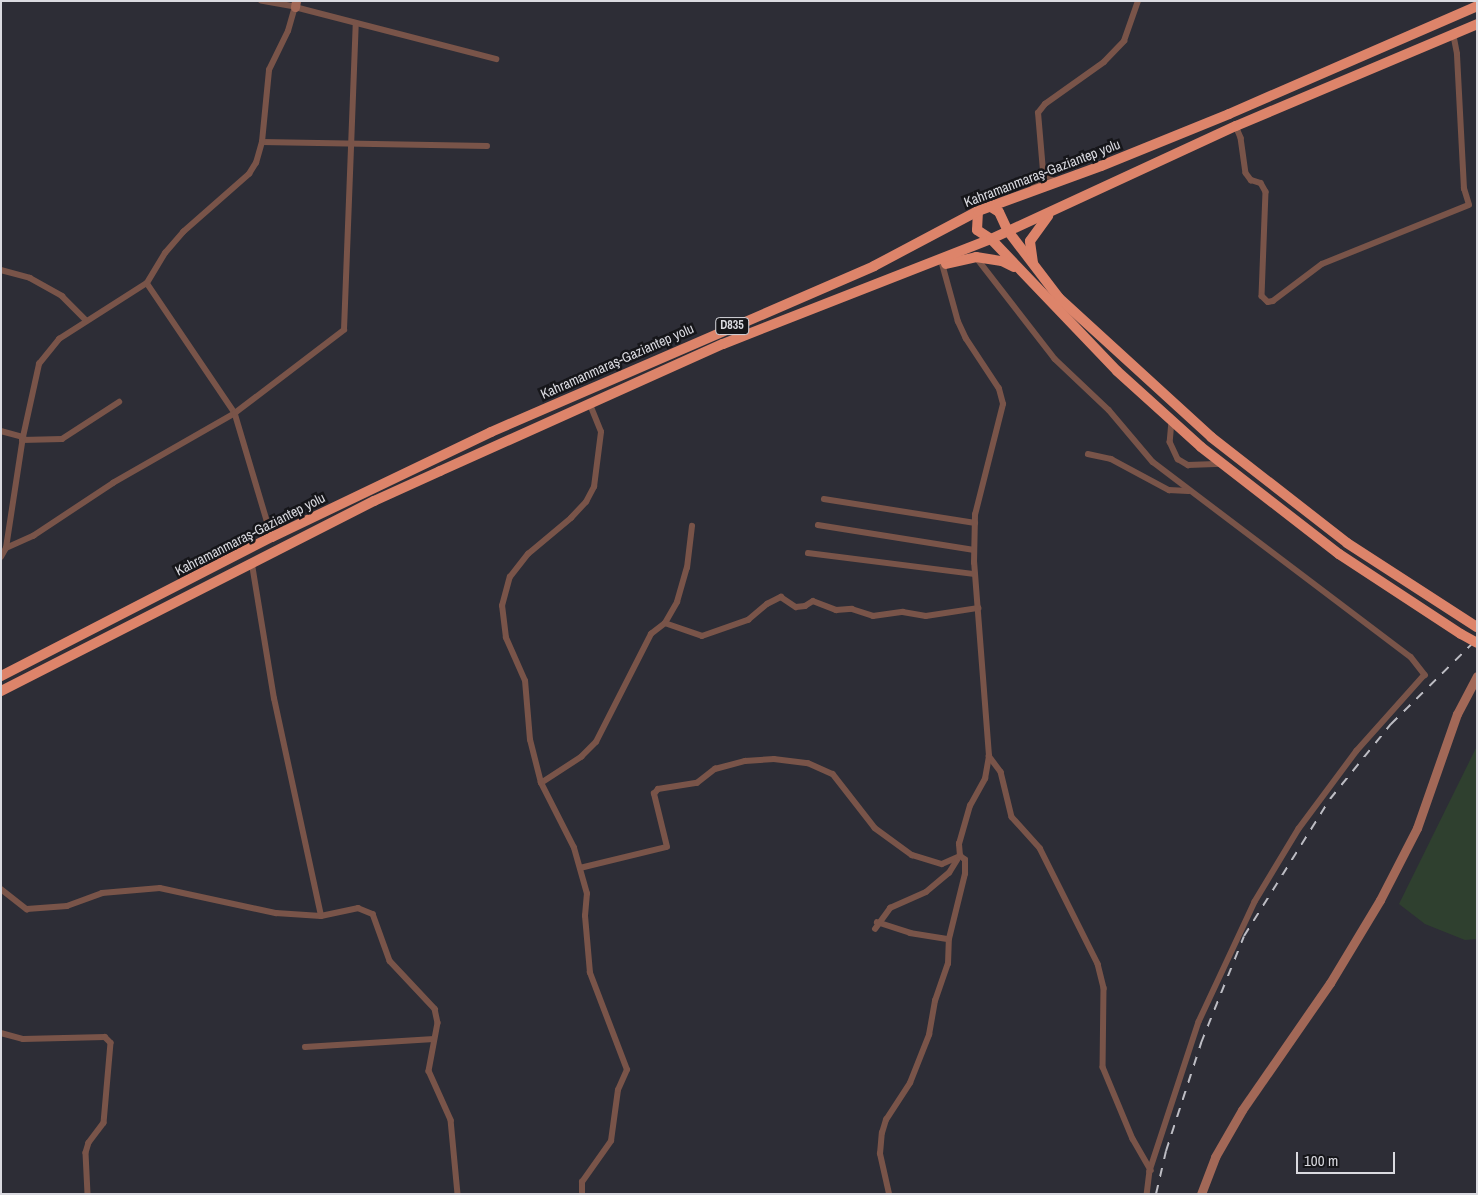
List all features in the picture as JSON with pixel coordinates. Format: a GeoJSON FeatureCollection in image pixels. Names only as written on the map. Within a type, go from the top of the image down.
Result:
{"type":"FeatureCollection","features":[{"type":"Feature","properties":{"kind":"highway","name":"Kahramanmaraş-Gaziantep yolu"},"geometry":{"type":"LineString","coordinates":[[1,676],[272,537],[491,432],[874,266],[978,211],[1060,182],[1229,114],[1477,6]]}},
{"type":"Feature","properties":{"kind":"highway","name":"Kahramanmaraş-Gaziantep yolu"},"geometry":{"type":"LineString","coordinates":[[1,691],[252,565],[374,501],[723,344],[911,273],[1057,210],[1236,126],[1477,24]]}},
{"type":"Feature","properties":{"kind":"highway"},"geometry":{"type":"LineString","coordinates":[[991,207],[1004,219],[1008,231],[1059,298],[1127,361],[1286,498],[1347,543],[1472,624]]}},
{"type":"Feature","properties":{"kind":"highway"},"geometry":{"type":"LineString","coordinates":[[1035,268],[1030,241],[1044,219],[1057,210]]}},
{"type":"Feature","properties":{"kind":"highway"},"geometry":{"type":"LineString","coordinates":[[978,211],[977,230],[991,239],[1063,318],[1222,464],[1339,554],[1477,643]]}},
{"type":"Feature","properties":{"kind":"highway"},"geometry":{"type":"LineString","coordinates":[[911,273],[976,257],[1002,261],[1019,269]]}},
{"type":"Feature","properties":{"kind":"street"},"geometry":{"type":"LineString","coordinates":[[262,1],[296,4],[356,24],[496,59]]}},
{"type":"Feature","properties":{"kind":"street"},"geometry":{"type":"LineString","coordinates":[[1028,193],[1036,186],[1043,171],[1038,113],[1045,104],[1104,62],[1124,41],[1138,1]]}},
{"type":"Feature","properties":{"kind":"street"},"geometry":{"type":"LineString","coordinates":[[1,557],[6,548],[22,439],[39,364],[59,339],[86,320],[147,283],[164,253],[182,232],[249,174],[262,142],[269,70],[288,31],[296,4]]}},
{"type":"Feature","properties":{"kind":"street"},"geometry":{"type":"LineString","coordinates":[[6,548],[33,536],[113,483],[235,413],[344,330],[353,143],[356,24]]}},
{"type":"Feature","properties":{"kind":"street"},"geometry":{"type":"LineString","coordinates":[[1236,126],[1241,138],[1246,173],[1251,180],[1261,183],[1266,192],[1262,296],[1268,302],[1273,301],[1322,264],[1469,205],[1464,190],[1457,54],[1453,34]]}},
{"type":"Feature","properties":{"kind":"street"},"geometry":{"type":"LineString","coordinates":[[262,142],[487,146]]}},
{"type":"Feature","properties":{"kind":"street"},"geometry":{"type":"LineString","coordinates":[[1043,171],[1050,181],[1060,182]]}},
{"type":"Feature","properties":{"kind":"street"},"geometry":{"type":"LineString","coordinates":[[976,257],[1055,359],[1109,410],[1153,462],[1188,491],[1411,658],[1425,675],[1357,751],[1316,805],[1255,902],[1199,1022],[1151,1170],[1147,1194]]}},
{"type":"Feature","properties":{"kind":"street"},"geometry":{"type":"LineString","coordinates":[[875,929],[878,922],[890,908],[926,892],[949,873],[959,858],[962,832],[970,806],[985,778],[988,756],[975,574],[975,523],[984,475],[1003,404],[999,389],[962,330],[942,264]]}},
{"type":"Feature","properties":{"kind":"street"},"geometry":{"type":"LineString","coordinates":[[1,270],[30,278],[62,296],[86,320]]}},
{"type":"Feature","properties":{"kind":"street"},"geometry":{"type":"LineString","coordinates":[[147,283],[235,413],[272,537]]}},
{"type":"Feature","properties":{"kind":"street"},"geometry":{"type":"LineString","coordinates":[[1,431],[22,439],[62,439],[119,402]]}},
{"type":"Feature","properties":{"kind":"street"},"geometry":{"type":"LineString","coordinates":[[582,1194],[582,1182],[611,1141],[618,1090],[627,1070],[590,973],[585,916],[586,894],[580,868],[563,822],[541,783],[530,740],[525,681],[506,638],[502,606],[510,577],[528,554],[571,518],[586,502],[594,487],[598,474],[601,432],[590,405]]}},
{"type":"Feature","properties":{"kind":"street"},"geometry":{"type":"LineString","coordinates":[[1172,420],[1170,442],[1178,459],[1188,465],[1222,464]]}},
{"type":"Feature","properties":{"kind":"street"},"geometry":{"type":"LineString","coordinates":[[1088,454],[1110,459],[1169,490],[1188,491]]}},
{"type":"Feature","properties":{"kind":"street"},"geometry":{"type":"LineString","coordinates":[[824,498],[975,523]]}},
{"type":"Feature","properties":{"kind":"street"},"geometry":{"type":"LineString","coordinates":[[818,525],[974,550]]}},
{"type":"Feature","properties":{"kind":"street"},"geometry":{"type":"LineString","coordinates":[[541,783],[581,757],[596,742],[651,634],[665,624],[677,602],[687,568],[692,526]]}},
{"type":"Feature","properties":{"kind":"street"},"geometry":{"type":"LineString","coordinates":[[808,553],[975,574]]}},
{"type":"Feature","properties":{"kind":"street"},"geometry":{"type":"LineString","coordinates":[[252,565],[276,708],[321,916]]}},
{"type":"Feature","properties":{"kind":"street"},"geometry":{"type":"LineString","coordinates":[[665,624],[702,636],[723,631],[748,620],[767,604],[782,597],[796,606],[805,606],[813,601],[836,610],[852,609],[873,616],[903,612],[926,616],[978,608]]}},
{"type":"Feature","properties":{"kind":"street"},"geometry":{"type":"LineString","coordinates":[[1201,1194],[1215,1157],[1242,1110],[1330,983],[1380,900],[1417,828],[1457,714],[1477,676]]}},
{"type":"Feature","properties":{"kind":"street"},"geometry":{"type":"LineString","coordinates":[[988,756],[1001,772],[1012,817],[1040,848],[1098,964],[1104,988],[1103,1067],[1133,1139],[1151,1170]]}},
{"type":"Feature","properties":{"kind":"street"},"geometry":{"type":"LineString","coordinates":[[580,868],[667,847],[654,794],[658,789],[697,783],[715,769],[746,761],[774,759],[808,763],[833,774],[875,828],[912,855],[942,864],[959,858],[965,860],[965,874],[949,939],[948,964],[920,1061],[886,1120],[882,1133],[880,1154],[889,1194]]}},
{"type":"Feature","properties":{"kind":"street"},"geometry":{"type":"LineString","coordinates":[[1,889],[27,909],[67,906],[102,893],[160,888],[276,913],[321,916],[358,908],[373,914],[390,961],[435,1009],[438,1023],[428,1071],[451,1120],[458,1194]]}},
{"type":"Feature","properties":{"kind":"street"},"geometry":{"type":"LineString","coordinates":[[878,922],[910,933],[949,939]]}},
{"type":"Feature","properties":{"kind":"street"},"geometry":{"type":"LineString","coordinates":[[1,1033],[23,1039],[105,1037],[111,1043],[104,1124],[88,1143],[86,1153],[88,1194]]}},
{"type":"Feature","properties":{"kind":"street"},"geometry":{"type":"LineString","coordinates":[[305,1047],[434,1039]]}},
{"type":"Feature","properties":{"kind":"green space"},"geometry":{"type":"Polygon","coordinates":[[[1477,746],[1477,939],[1465,940],[1425,924],[1399,904],[1477,746]]]}},
{"type":"Feature","properties":{"kind":"railway"},"geometry":{"type":"LineString","coordinates":[[1156,1194],[1166,1151],[1201,1043],[1244,936],[1330,799],[1391,724],[1477,639]]}}]}
